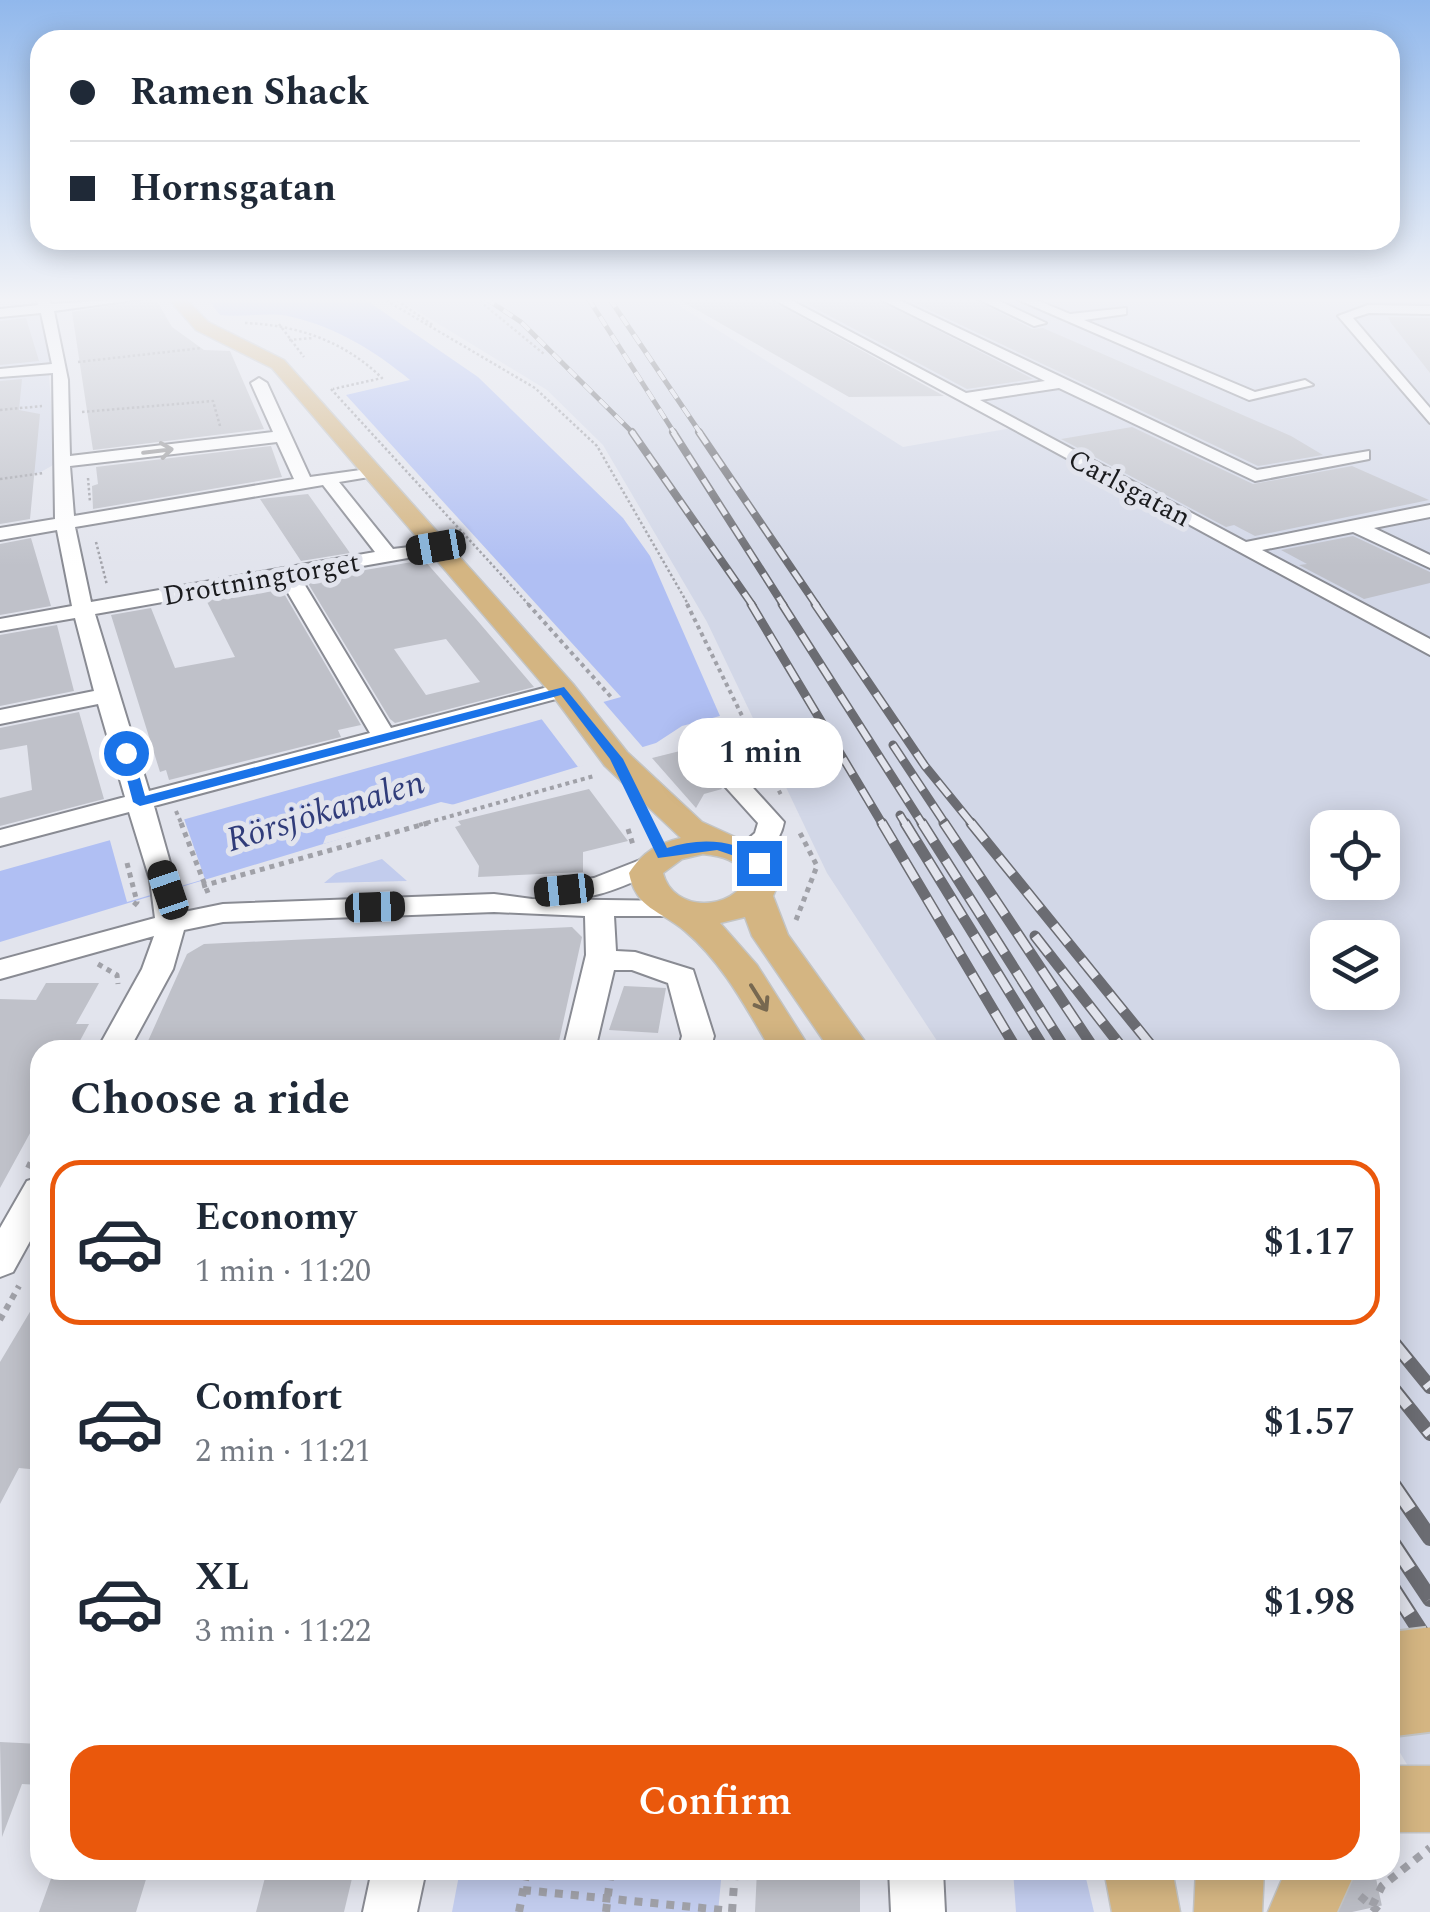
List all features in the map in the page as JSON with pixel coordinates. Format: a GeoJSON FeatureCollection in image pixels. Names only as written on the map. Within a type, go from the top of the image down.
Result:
{"type":"FeatureCollection","features":[{"type":"Feature","properties":{"kind":"main road"},"geometry":{"type":"LineString","coordinates":[[298,387],[569,698],[658,859]]}},
{"type":"Feature","properties":{"kind":"main road"},"geometry":{"type":"LineString","coordinates":[[605,767],[690,829],[732,849],[766,876],[756,897],[716,913],[675,909]]}},
{"type":"Feature","properties":{"kind":"main road"},"geometry":{"type":"LineString","coordinates":[[732,849],[688,846],[658,859],[646,882],[675,909],[706,927],[725,948],[784,1040]]}},
{"type":"Feature","properties":{"kind":"main road"},"geometry":{"type":"LineString","coordinates":[[756,897],[770,936],[842,1040]]}},
{"type":"Feature","properties":{"kind":"main road"},"geometry":{"type":"LineString","coordinates":[[1400,1662],[1430,1658]]}},
{"type":"Feature","properties":{"kind":"main road"},"geometry":{"type":"LineString","coordinates":[[1400,1705],[1430,1701]]}},
{"type":"Feature","properties":{"kind":"main road"},"geometry":{"type":"LineString","coordinates":[[1140,1880],[1146,1912]]}},
{"type":"Feature","properties":{"kind":"main road"},"geometry":{"type":"LineString","coordinates":[[1228,1912],[1230,1880]]}},
{"type":"Feature","properties":{"kind":"main road"},"geometry":{"type":"LineString","coordinates":[[1302,1912],[1317,1880]]}},
{"type":"Feature","properties":{"kind":"street"},"geometry":{"type":"LineString","coordinates":[[65,387],[61,467],[65,524],[143,814],[168,890],[171,924],[163,952],[118,1040]]}},
{"type":"Feature","properties":{"kind":"street"},"geometry":{"type":"LineString","coordinates":[[260,387],[304,482]]}},
{"type":"Feature","properties":{"kind":"street","name":"Carlsgatan"},"geometry":{"type":"LineString","coordinates":[[946,387],[1430,648]]}},
{"type":"Feature","properties":{"kind":"street"},"geometry":{"type":"LineString","coordinates":[[966,398],[1035,387]]}},
{"type":"Feature","properties":{"kind":"street"},"geometry":{"type":"LineString","coordinates":[[1071,387],[1255,476],[1363,455]]}},
{"type":"Feature","properties":{"kind":"street"},"geometry":{"type":"LineString","coordinates":[[1221,387],[1249,400]]}},
{"type":"Feature","properties":{"kind":"street"},"geometry":{"type":"LineString","coordinates":[[1225,406],[1294,387]]}},
{"type":"Feature","properties":{"kind":"street"},"geometry":{"type":"LineString","coordinates":[[1404,387],[1430,418]]}},
{"type":"Feature","properties":{"kind":"street"},"geometry":{"type":"LineString","coordinates":[[61,467],[282,436]]}},
{"type":"Feature","properties":{"kind":"street"},"geometry":{"type":"LineString","coordinates":[[0,534],[369,472]]}},
{"type":"Feature","properties":{"kind":"street"},"geometry":{"type":"LineString","coordinates":[[326,479],[388,556]]}},
{"type":"Feature","properties":{"kind":"street"},"geometry":{"type":"LineString","coordinates":[[1244,548],[1430,511]]}},
{"type":"Feature","properties":{"kind":"street"},"geometry":{"type":"LineString","coordinates":[[1354,525],[1430,562]]}},
{"type":"Feature","properties":{"kind":"street","name":"Drottningtorget"},"geometry":{"type":"LineString","coordinates":[[0,625],[436,547]]}},
{"type":"Feature","properties":{"kind":"street"},"geometry":{"type":"LineString","coordinates":[[287,573],[384,737]]}},
{"type":"Feature","properties":{"kind":"street"},"geometry":{"type":"LineString","coordinates":[[0,717],[110,695]]}},
{"type":"Feature","properties":{"kind":"street"},"geometry":{"type":"LineString","coordinates":[[0,838],[143,814],[384,737],[569,698]]}},
{"type":"Feature","properties":{"kind":"street"},"geometry":{"type":"LineString","coordinates":[[726,772],[768,816],[783,825]]}},
{"type":"Feature","properties":{"kind":"street"},"geometry":{"type":"LineString","coordinates":[[732,849],[783,825]]}},
{"type":"Feature","properties":{"kind":"street"},"geometry":{"type":"LineString","coordinates":[[494,903],[530,893],[599,886],[658,859]]}},
{"type":"Feature","properties":{"kind":"street"},"geometry":{"type":"LineString","coordinates":[[0,970],[223,913],[494,903],[532,908],[675,909]]}},
{"type":"Feature","properties":{"kind":"street"},"geometry":{"type":"LineString","coordinates":[[581,1040],[602,949],[603,917],[595,906]]}},
{"type":"Feature","properties":{"kind":"street"},"geometry":{"type":"LineString","coordinates":[[602,949],[682,977],[697,1040]]}},
{"type":"Feature","properties":{"kind":"street"},"geometry":{"type":"LineString","coordinates":[[0,1262],[26,1214]]}},
{"type":"Feature","properties":{"kind":"street"},"geometry":{"type":"LineString","coordinates":[[390,1912],[397,1880]]}},
{"type":"Feature","properties":{"kind":"street"},"geometry":{"type":"LineString","coordinates":[[916,1880],[918,1912]]}},
{"type":"Feature","properties":{"kind":"path"},"geometry":{"type":"LineString","coordinates":[[531,387],[548,398],[598,446],[669,566],[783,825],[817,866],[792,932]]}},
{"type":"Feature","properties":{"kind":"path"},"geometry":{"type":"LineString","coordinates":[[333,390],[611,697]]}},
{"type":"Feature","properties":{"kind":"path"},"geometry":{"type":"LineString","coordinates":[[79,412],[214,401],[225,443]]}},
{"type":"Feature","properties":{"kind":"path"},"geometry":{"type":"LineString","coordinates":[[0,410],[50,406]]}},
{"type":"Feature","properties":{"kind":"path"},"geometry":{"type":"LineString","coordinates":[[0,478],[61,467]]}},
{"type":"Feature","properties":{"kind":"path"},"geometry":{"type":"LineString","coordinates":[[178,818],[201,883],[605,767]]}},
{"type":"Feature","properties":{"kind":"path"},"geometry":{"type":"LineString","coordinates":[[1400,1838],[1410,1811]]}},
{"type":"Feature","properties":{"kind":"path"},"geometry":{"type":"LineString","coordinates":[[519,1912],[525,1880]]}},
{"type":"Feature","properties":{"kind":"path"},"geometry":{"type":"LineString","coordinates":[[606,1912],[610,1880]]}},
{"type":"Feature","properties":{"kind":"path"},"geometry":{"type":"LineString","coordinates":[[523,1890],[732,1911],[734,1880]]}},
{"type":"Feature","properties":{"kind":"path"},"geometry":{"type":"LineString","coordinates":[[1378,1912],[1372,1906],[1384,1880]]}},
{"type":"Feature","properties":{"kind":"shaded area"},"geometry":{"type":"Polygon","coordinates":[[[0,387],[50,387],[55,464],[39,473],[0,478],[0,387]]]}},
{"type":"Feature","properties":{"kind":"shaded area"},"geometry":{"type":"Polygon","coordinates":[[[542,387],[808,387],[903,447],[1012,428],[939,387],[1430,387],[1430,1803],[1400,1753],[1400,1040],[936,1040],[827,873],[707,622],[603,445],[542,387]]]}},
{"type":"Feature","properties":{"kind":"shaded area"},"geometry":{"type":"Polygon","coordinates":[[[382,859],[407,881],[324,883],[336,873],[382,859]]]}},
{"type":"Feature","properties":{"kind":"shaded area"},"geometry":{"type":"Polygon","coordinates":[[[458,1880],[721,1880],[718,1912],[452,1912],[458,1880]]]}},
{"type":"Feature","properties":{"kind":"shaded area"},"geometry":{"type":"Polygon","coordinates":[[[1014,1880],[1086,1880],[1094,1912],[1016,1912],[1014,1880]]]}},
{"type":"Feature","properties":{"kind":"water","name":"Rörsjökanalen"},"geometry":{"type":"Polygon","coordinates":[[[379,387],[489,387],[623,518],[650,556],[720,716],[682,726],[656,743],[0,942],[0,871],[621,697],[346,395],[379,387]]]}},
{"type":"Feature","properties":{"kind":"pier"},"geometry":{"type":"Polygon","coordinates":[[[600,698],[646,751],[578,767],[540,717],[600,698]]]}},
{"type":"Feature","properties":{"kind":"pier"},"geometry":{"type":"Polygon","coordinates":[[[441,802],[459,806],[323,844],[326,836],[441,802]]]}},
{"type":"Feature","properties":{"kind":"pier"},"geometry":{"type":"Polygon","coordinates":[[[183,816],[205,879],[127,902],[109,837],[183,816]]]}},
{"type":"Feature","properties":{"kind":"building"},"geometry":{"type":"Polygon","coordinates":[[[0,387],[21,387],[19,410],[40,414],[30,519],[0,524],[0,387]]]}},
{"type":"Feature","properties":{"kind":"building"},"geometry":{"type":"Polygon","coordinates":[[[83,387],[246,387],[264,429],[93,450],[83,387]]]}},
{"type":"Feature","properties":{"kind":"building"},"geometry":{"type":"Polygon","coordinates":[[[832,387],[928,387],[944,396],[849,397],[832,387]]]}},
{"type":"Feature","properties":{"kind":"building"},"geometry":{"type":"Polygon","coordinates":[[[1092,387],[1179,387],[1291,436],[1323,455],[1258,466],[1092,387]]]}},
{"type":"Feature","properties":{"kind":"building"},"geometry":{"type":"Polygon","coordinates":[[[1132,427],[1253,484],[1352,466],[1429,500],[1255,536],[1234,525],[1226,527],[1061,439],[1132,427]]]}},
{"type":"Feature","properties":{"kind":"building"},"geometry":{"type":"Polygon","coordinates":[[[271,446],[282,477],[93,509],[92,486],[98,484],[96,467],[271,446]]]}},
{"type":"Feature","properties":{"kind":"building"},"geometry":{"type":"Polygon","coordinates":[[[308,494],[350,553],[301,561],[260,499],[308,494]]]}},
{"type":"Feature","properties":{"kind":"building"},"geometry":{"type":"Polygon","coordinates":[[[1353,536],[1430,572],[1430,583],[1364,599],[1299,565],[1307,564],[1281,550],[1353,536]]]}},
{"type":"Feature","properties":{"kind":"building"},"geometry":{"type":"Polygon","coordinates":[[[31,538],[51,606],[0,615],[0,544],[31,538]]]}},
{"type":"Feature","properties":{"kind":"building"},"geometry":{"type":"Polygon","coordinates":[[[424,560],[534,687],[395,723],[306,580],[424,560]],[[446,639],[394,649],[426,695],[480,682],[446,639]]]}},
{"type":"Feature","properties":{"kind":"building"},"geometry":{"type":"Polygon","coordinates":[[[279,585],[361,725],[338,730],[341,737],[169,780],[166,770],[160,772],[111,615],[151,608],[175,668],[235,657],[205,598],[279,585]]]}},
{"type":"Feature","properties":{"kind":"building"},"geometry":{"type":"Polygon","coordinates":[[[57,625],[74,691],[0,706],[0,635],[57,625]]]}},
{"type":"Feature","properties":{"kind":"building"},"geometry":{"type":"Polygon","coordinates":[[[79,712],[104,799],[0,826],[0,798],[32,790],[27,745],[0,750],[0,728],[79,712]]]}},
{"type":"Feature","properties":{"kind":"building"},"geometry":{"type":"Polygon","coordinates":[[[692,748],[722,789],[704,794],[696,808],[652,758],[692,748]]]}},
{"type":"Feature","properties":{"kind":"building"},"geometry":{"type":"Polygon","coordinates":[[[589,789],[628,841],[583,852],[583,872],[478,877],[479,866],[455,827],[461,825],[458,821],[589,789]]]}},
{"type":"Feature","properties":{"kind":"building"},"geometry":{"type":"Polygon","coordinates":[[[572,927],[582,937],[559,1040],[148,1040],[187,954],[204,944],[572,927]]]}},
{"type":"Feature","properties":{"kind":"building"},"geometry":{"type":"Polygon","coordinates":[[[46,983],[99,983],[76,1024],[89,1024],[80,1040],[30,1040],[30,1133],[0,1188],[0,999],[36,1000],[46,983]]]}},
{"type":"Feature","properties":{"kind":"building"},"geometry":{"type":"Polygon","coordinates":[[[624,986],[666,988],[658,1033],[609,1030],[624,986]]]}},
{"type":"Feature","properties":{"kind":"building"},"geometry":{"type":"Polygon","coordinates":[[[30,1312],[30,1469],[19,1468],[0,1504],[0,1362],[30,1312]]]}},
{"type":"Feature","properties":{"kind":"building"},"geometry":{"type":"Polygon","coordinates":[[[0,1742],[30,1744],[30,1784],[22,1784],[2,1837],[0,1742]]]}},
{"type":"Feature","properties":{"kind":"building"},"geometry":{"type":"Polygon","coordinates":[[[50,1880],[146,1880],[136,1912],[39,1912],[50,1880]]]}},
{"type":"Feature","properties":{"kind":"building"},"geometry":{"type":"Polygon","coordinates":[[[264,1880],[352,1880],[344,1912],[256,1912],[264,1880]]]}},
{"type":"Feature","properties":{"kind":"building"},"geometry":{"type":"Polygon","coordinates":[[[757,1880],[860,1880],[860,1912],[755,1912],[757,1880]]]}},
{"type":"Feature","properties":{"kind":"tunnel"},"geometry":{"type":"LineString","coordinates":[[1345,1880],[1352,1912]]}},
{"type":"Feature","properties":{"kind":"railway"},"geometry":{"type":"LineString","coordinates":[[587,387],[632,432]]}},
{"type":"Feature","properties":{"kind":"railway"},"geometry":{"type":"LineString","coordinates":[[645,387],[675,434]]}},
{"type":"Feature","properties":{"kind":"railway"},"geometry":{"type":"LineString","coordinates":[[669,387],[701,434]]}},
{"type":"Feature","properties":{"kind":"railway"},"geometry":{"type":"LineString","coordinates":[[632,432],[753,606]]}},
{"type":"Feature","properties":{"kind":"railway"},"geometry":{"type":"LineString","coordinates":[[673,432],[784,606]]}},
{"type":"Feature","properties":{"kind":"railway"},"geometry":{"type":"LineString","coordinates":[[699,432],[817,606]]}},
{"type":"Feature","properties":{"kind":"railway"},"geometry":{"type":"LineString","coordinates":[[751,604],[883,825]]}},
{"type":"Feature","properties":{"kind":"railway"},"geometry":{"type":"LineString","coordinates":[[782,604],[923,825]]}},
{"type":"Feature","properties":{"kind":"railway"},"geometry":{"type":"LineString","coordinates":[[815,604],[925,766],[973,825]]}},
{"type":"Feature","properties":{"kind":"railway"},"geometry":{"type":"LineString","coordinates":[[893,745],[946,825]]}},
{"type":"Feature","properties":{"kind":"railway"},"geometry":{"type":"LineString","coordinates":[[900,815],[906,825]]}},
{"type":"Feature","properties":{"kind":"railway"},"geometry":{"type":"LineString","coordinates":[[882,823],[1011,1040]]}},
{"type":"Feature","properties":{"kind":"railway"},"geometry":{"type":"LineString","coordinates":[[905,823],[1039,1040]]}},
{"type":"Feature","properties":{"kind":"railway"},"geometry":{"type":"LineString","coordinates":[[922,823],[1060,1040]]}},
{"type":"Feature","properties":{"kind":"railway"},"geometry":{"type":"LineString","coordinates":[[944,823],[1088,1040]]}},
{"type":"Feature","properties":{"kind":"railway"},"geometry":{"type":"LineString","coordinates":[[971,823],[1147,1040]]}},
{"type":"Feature","properties":{"kind":"railway"},"geometry":{"type":"LineString","coordinates":[[1035,936],[1116,1040]]}},
{"type":"Feature","properties":{"kind":"railway"},"geometry":{"type":"LineString","coordinates":[[1400,1350],[1430,1387]]}},
{"type":"Feature","properties":{"kind":"railway"},"geometry":{"type":"LineString","coordinates":[[1400,1396],[1430,1434]]}},
{"type":"Feature","properties":{"kind":"railway"},"geometry":{"type":"LineString","coordinates":[[1400,1494],[1430,1538]]}},
{"type":"Feature","properties":{"kind":"railway"},"geometry":{"type":"LineString","coordinates":[[1400,1554],[1430,1599]]}},
{"type":"Feature","properties":{"kind":"railway"},"geometry":{"type":"LineString","coordinates":[[1400,1600],[1430,1646]]}},
{"type":"Feature","properties":{"kind":"railway"},"geometry":{"type":"LineString","coordinates":[[1400,1668],[1430,1717]]}},
{"type":"Feature","properties":{"kind":"route"},"geometry":{"type":"LineString","coordinates":[[126,753],[140,802],[564,690],[616,759],[663,854],[688,846],[718,845],[746,853],[759,863]]}}]}
